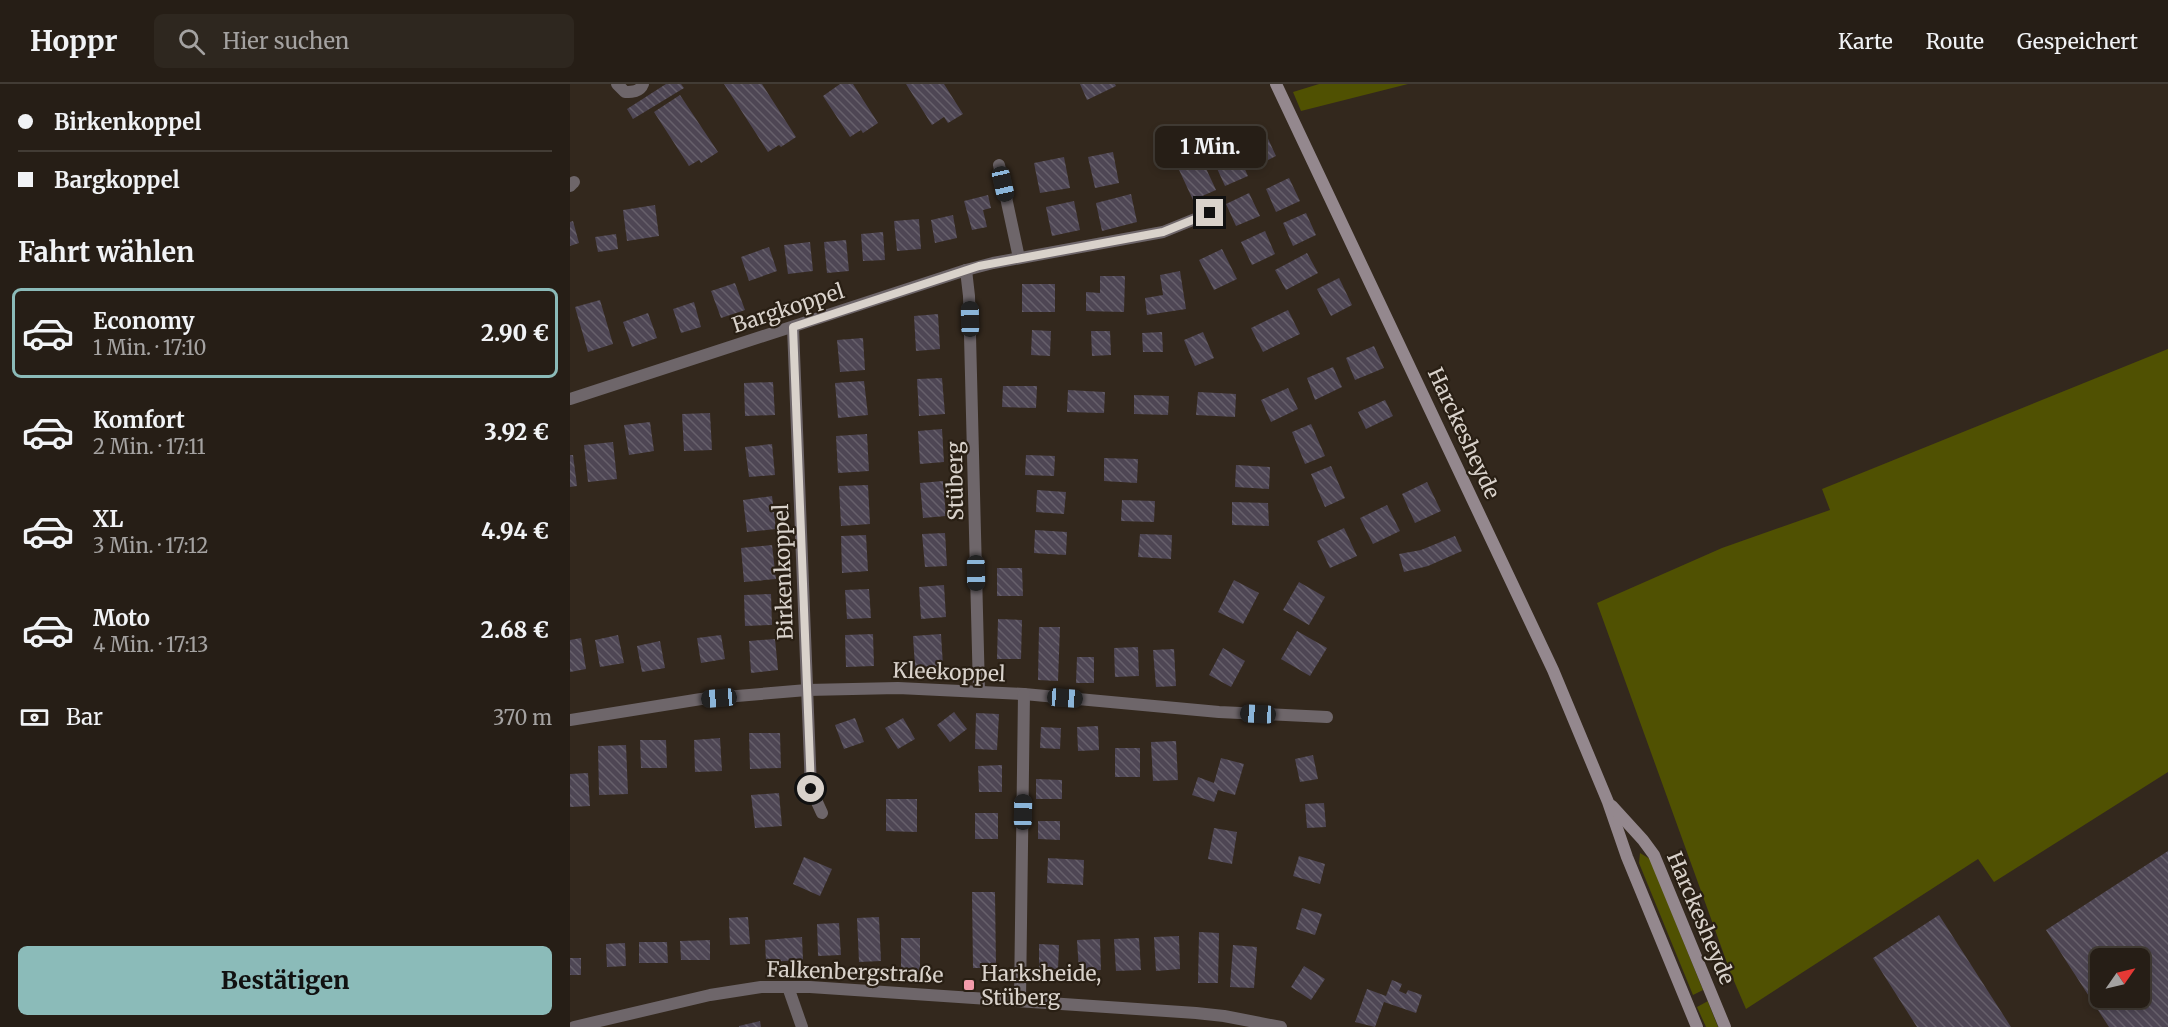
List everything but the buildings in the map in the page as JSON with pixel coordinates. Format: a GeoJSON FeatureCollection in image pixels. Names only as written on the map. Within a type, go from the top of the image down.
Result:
{"type":"FeatureCollection","features":[{"type":"Feature","properties":{"kind":"main road","name":"Harckesheyde"},"geometry":{"type":"LineString","coordinates":[[1276,84],[1530,619],[1608,802],[1627,857],[1697,1027]]}},
{"type":"Feature","properties":{"kind":"main road","name":"Harckesheyde"},"geometry":{"type":"LineString","coordinates":[[1608,802],[1654,855],[1725,1027]]}},
{"type":"Feature","properties":{"kind":"street"},"geometry":{"type":"LineString","coordinates":[[617,84],[625,92],[634,92],[642,88],[643,84]]}},
{"type":"Feature","properties":{"kind":"street"},"geometry":{"type":"LineString","coordinates":[[999,165],[1019,258]]}},
{"type":"Feature","properties":{"kind":"street","name":"Bargkoppel"},"geometry":{"type":"LineString","coordinates":[[570,399],[966,270],[1163,232],[1210,213]]}},
{"type":"Feature","properties":{"kind":"street","name":"Stüberg"},"geometry":{"type":"LineString","coordinates":[[966,270],[969,296],[979,691]]}},
{"type":"Feature","properties":{"kind":"street","name":"Birkenkoppel"},"geometry":{"type":"LineString","coordinates":[[793,327],[811,789],[822,813]]}},
{"type":"Feature","properties":{"kind":"street","name":"Kleekoppel"},"geometry":{"type":"LineString","coordinates":[[570,720],[701,699],[807,690],[898,688],[1024,694],[1219,712],[1327,717]]}},
{"type":"Feature","properties":{"kind":"street"},"geometry":{"type":"LineString","coordinates":[[1020,999],[1024,694]]}},
{"type":"Feature","properties":{"kind":"street","name":"Falkenbergstraße"},"geometry":{"type":"LineString","coordinates":[[574,1027],[710,995],[760,987],[810,987],[1020,999],[1205,1014],[1281,1027]]}},
{"type":"Feature","properties":{"kind":"street"},"geometry":{"type":"LineString","coordinates":[[788,987],[802,1027]]}},
{"type":"Feature","properties":{"kind":"shaded area"},"geometry":{"type":"Polygon","coordinates":[[[1319,84],[1408,84],[1301,111],[1293,92],[1319,84]]]}},
{"type":"Feature","properties":{"kind":"shaded area"},"geometry":{"type":"Polygon","coordinates":[[[2168,349],[2168,772],[1994,882],[1978,859],[1746,1009],[1731,974],[1597,603],[1722,548],[1830,510],[1822,489],[2168,349]]]}},
{"type":"Feature","properties":{"kind":"shaded area"},"geometry":{"type":"Polygon","coordinates":[[[1640,853],[1650,859],[1703,990],[1693,995],[1639,863],[1640,853]]]}},
{"type":"Feature","properties":{"kind":"shaded area"},"geometry":{"type":"Polygon","coordinates":[[[1708,1001],[1718,1027],[1706,1027],[1697,1007],[1708,1001]]]}},
{"type":"Feature","properties":{"kind":"place","name":"Harksheide, Stüberg"},"geometry":{"type":"Point","coordinates":[969,985]}},
{"type":"Feature","properties":{"kind":"route"},"geometry":{"type":"LineString","coordinates":[[811,789],[793,327],[993,262],[1163,232],[1210,213]]}}]}
